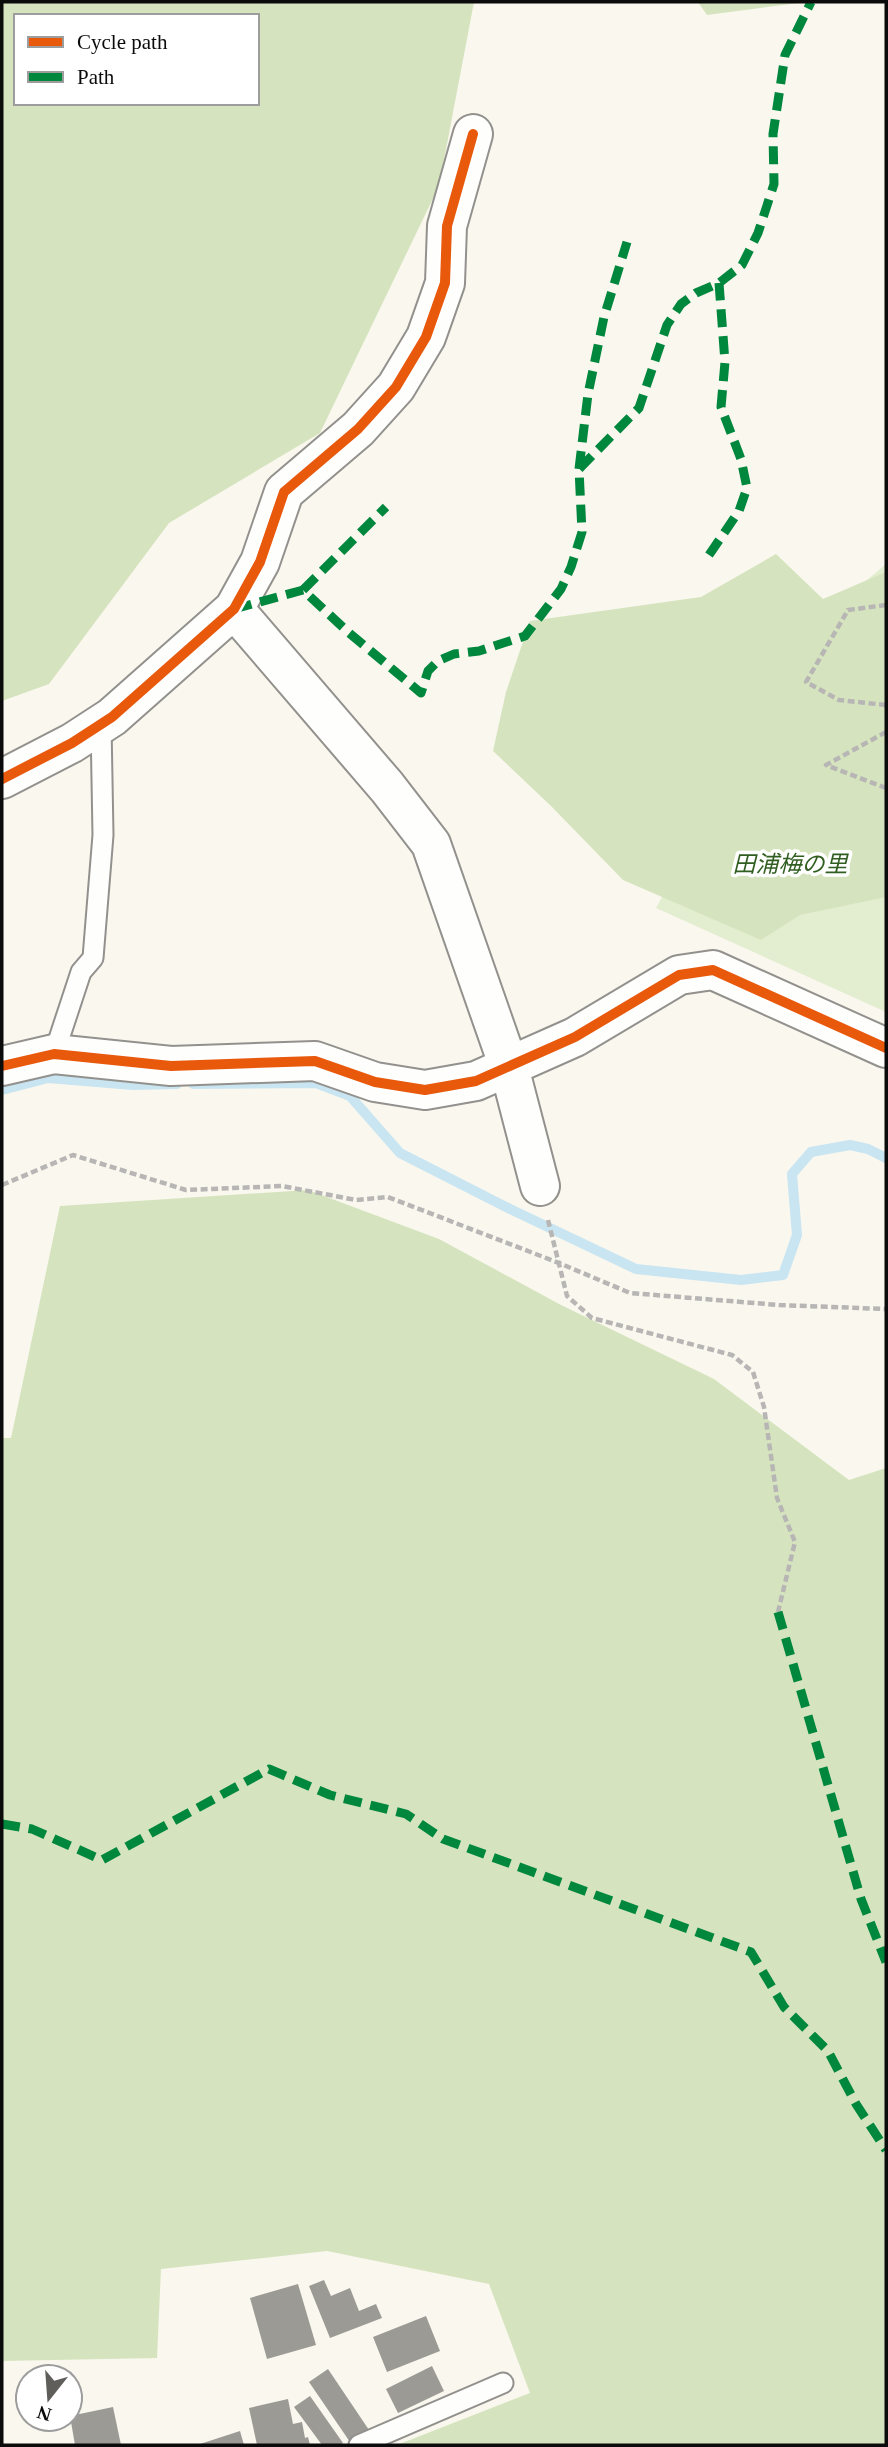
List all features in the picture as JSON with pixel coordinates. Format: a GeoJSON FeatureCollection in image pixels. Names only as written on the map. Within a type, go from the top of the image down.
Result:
{"type":"FeatureCollection","features":[{"type":"Feature","properties":{"kind":"street"},"geometry":{"type":"LineString","coordinates":[[2,779],[72,743],[101,724],[233,609],[260,562],[284,492],[358,429],[396,387],[426,337],[445,283],[447,226],[473,134]]}},
{"type":"Feature","properties":{"kind":"street"},"geometry":{"type":"LineString","coordinates":[[233,609],[387,787],[431,844],[509,1066],[540,1186]]}},
{"type":"Feature","properties":{"kind":"street"},"geometry":{"type":"LineString","coordinates":[[2,1066],[54,1054],[171,1066],[315,1061],[375,1083],[425,1090],[476,1081],[575,1037],[678,975],[713,970],[886,1048]]}},
{"type":"Feature","properties":{"kind":"lane"},"geometry":{"type":"LineString","coordinates":[[54,1054],[81,972],[93,958],[103,835],[101,724]]}},
{"type":"Feature","properties":{"kind":"lane"},"geometry":{"type":"LineString","coordinates":[[359,2445],[503,2382]]}},
{"type":"Feature","properties":{"kind":"path"},"geometry":{"type":"LineString","coordinates":[[886,605],[848,610],[806,681],[839,700],[886,705]]}},
{"type":"Feature","properties":{"kind":"path"},"geometry":{"type":"LineString","coordinates":[[886,732],[826,765],[886,788]]}},
{"type":"Feature","properties":{"kind":"path"},"geometry":{"type":"LineString","coordinates":[[2,1185],[73,1155],[186,1190],[282,1186],[356,1200],[388,1197],[630,1293],[779,1305],[886,1309]]}},
{"type":"Feature","properties":{"kind":"path"},"geometry":{"type":"LineString","coordinates":[[540,1186],[567,1296],[592,1318],[732,1355],[753,1372],[764,1407],[778,1498],[795,1542],[778,1612]]}},
{"type":"Feature","properties":{"kind":"green space"},"geometry":{"type":"Polygon","coordinates":[[[2,2],[474,2],[439,186],[320,433],[169,523],[49,684],[2,701],[2,2]]]}},
{"type":"Feature","properties":{"kind":"green space"},"geometry":{"type":"Polygon","coordinates":[[[698,2],[806,2],[707,15],[698,2]]]}},
{"type":"Feature","properties":{"kind":"green space"},"geometry":{"type":"Polygon","coordinates":[[[776,554],[823,599],[886,572],[886,897],[800,915],[761,940],[623,880],[493,751],[506,692],[530,621],[701,597],[776,554]]]}},
{"type":"Feature","properties":{"kind":"green space","name":"田浦梅の里"},"geometry":{"type":"Polygon","coordinates":[[[886,564],[886,1012],[656,908],[814,625],[886,564]]]}},
{"type":"Feature","properties":{"kind":"green space"},"geometry":{"type":"Polygon","coordinates":[[[308,1190],[439,1239],[561,1305],[714,1379],[849,1480],[886,1468],[886,2445],[397,2445],[530,2393],[489,2284],[327,2251],[161,2269],[157,2358],[2,2361],[2,1438],[11,1438],[60,1206],[308,1190]]]}},
{"type":"Feature","properties":{"kind":"building"},"geometry":{"type":"Polygon","coordinates":[[[324,2280],[331,2296],[350,2288],[359,2311],[376,2304],[382,2318],[330,2338],[309,2286],[324,2280]]]}},
{"type":"Feature","properties":{"kind":"building"},"geometry":{"type":"Polygon","coordinates":[[[298,2284],[316,2345],[267,2359],[250,2298],[298,2284]]]}},
{"type":"Feature","properties":{"kind":"building"},"geometry":{"type":"Polygon","coordinates":[[[426,2316],[440,2351],[387,2372],[373,2337],[426,2316]]]}},
{"type":"Feature","properties":{"kind":"building"},"geometry":{"type":"Polygon","coordinates":[[[432,2366],[444,2391],[398,2413],[386,2389],[432,2366]]]}},
{"type":"Feature","properties":{"kind":"building"},"geometry":{"type":"Polygon","coordinates":[[[328,2369],[369,2430],[350,2442],[309,2382],[328,2369]]]}},
{"type":"Feature","properties":{"kind":"building"},"geometry":{"type":"Polygon","coordinates":[[[310,2396],[343,2443],[340,2445],[322,2445],[294,2407],[310,2396]]]}},
{"type":"Feature","properties":{"kind":"building"},"geometry":{"type":"Polygon","coordinates":[[[288,2399],[293,2424],[302,2422],[305,2438],[308,2437],[310,2445],[257,2445],[249,2408],[288,2399]]]}},
{"type":"Feature","properties":{"kind":"building"},"geometry":{"type":"Polygon","coordinates":[[[113,2407],[121,2445],[75,2445],[73,2433],[84,2433],[84,2413],[113,2407]]]}},
{"type":"Feature","properties":{"kind":"building"},"geometry":{"type":"Polygon","coordinates":[[[240,2431],[244,2445],[197,2445],[240,2431]]]}},
{"type":"Feature","properties":{"kind":"waterway"},"geometry":{"type":"LineString","coordinates":[[2,1090],[48,1078],[133,1085],[177,1084]]}},
{"type":"Feature","properties":{"kind":"waterway"},"geometry":{"type":"LineString","coordinates":[[193,1084],[316,1083],[350,1096],[400,1153],[636,1269],[741,1280],[783,1275],[797,1235],[792,1174],[811,1152],[850,1145],[868,1149],[886,1158]]}},
{"type":"Feature","properties":{"kind":"marked path"},"geometry":{"type":"LineString","coordinates":[[234,609],[303,590],[421,693],[428,671],[438,661],[454,654],[479,651],[525,636],[561,589],[571,567],[582,532],[579,469],[639,408],[667,325],[681,304],[696,293],[719,283],[742,265],[758,233],[774,184],[773,134],[785,55],[811,2]]}},
{"type":"Feature","properties":{"kind":"marked path"},"geometry":{"type":"LineString","coordinates":[[579,469],[588,394],[604,317],[627,242]]}},
{"type":"Feature","properties":{"kind":"marked path"},"geometry":{"type":"LineString","coordinates":[[709,555],[739,511],[747,488],[741,459],[721,407],[725,362],[719,283]]}},
{"type":"Feature","properties":{"kind":"marked path"},"geometry":{"type":"LineString","coordinates":[[303,590],[386,507]]}},
{"type":"Feature","properties":{"kind":"marked path"},"geometry":{"type":"LineString","coordinates":[[778,1612],[861,1899],[886,1962]]}},
{"type":"Feature","properties":{"kind":"marked path"},"geometry":{"type":"LineString","coordinates":[[2,1824],[32,1829],[102,1860],[269,1769],[330,1795],[406,1814],[443,1839],[751,1952],[784,2007],[828,2051],[856,2104],[886,2150]]}},
{"type":"Feature","properties":{"kind":"cycle path"},"geometry":{"type":"LineString","coordinates":[[2,779],[72,743],[112,717],[234,609],[260,562],[284,492],[358,429],[396,387],[426,337],[445,283],[447,226],[473,134]]}},
{"type":"Feature","properties":{"kind":"cycle path"},"geometry":{"type":"LineString","coordinates":[[2,1066],[54,1054],[171,1066],[315,1061],[375,1082],[425,1090],[476,1081],[575,1037],[679,975],[713,970],[886,1048]]}}]}
